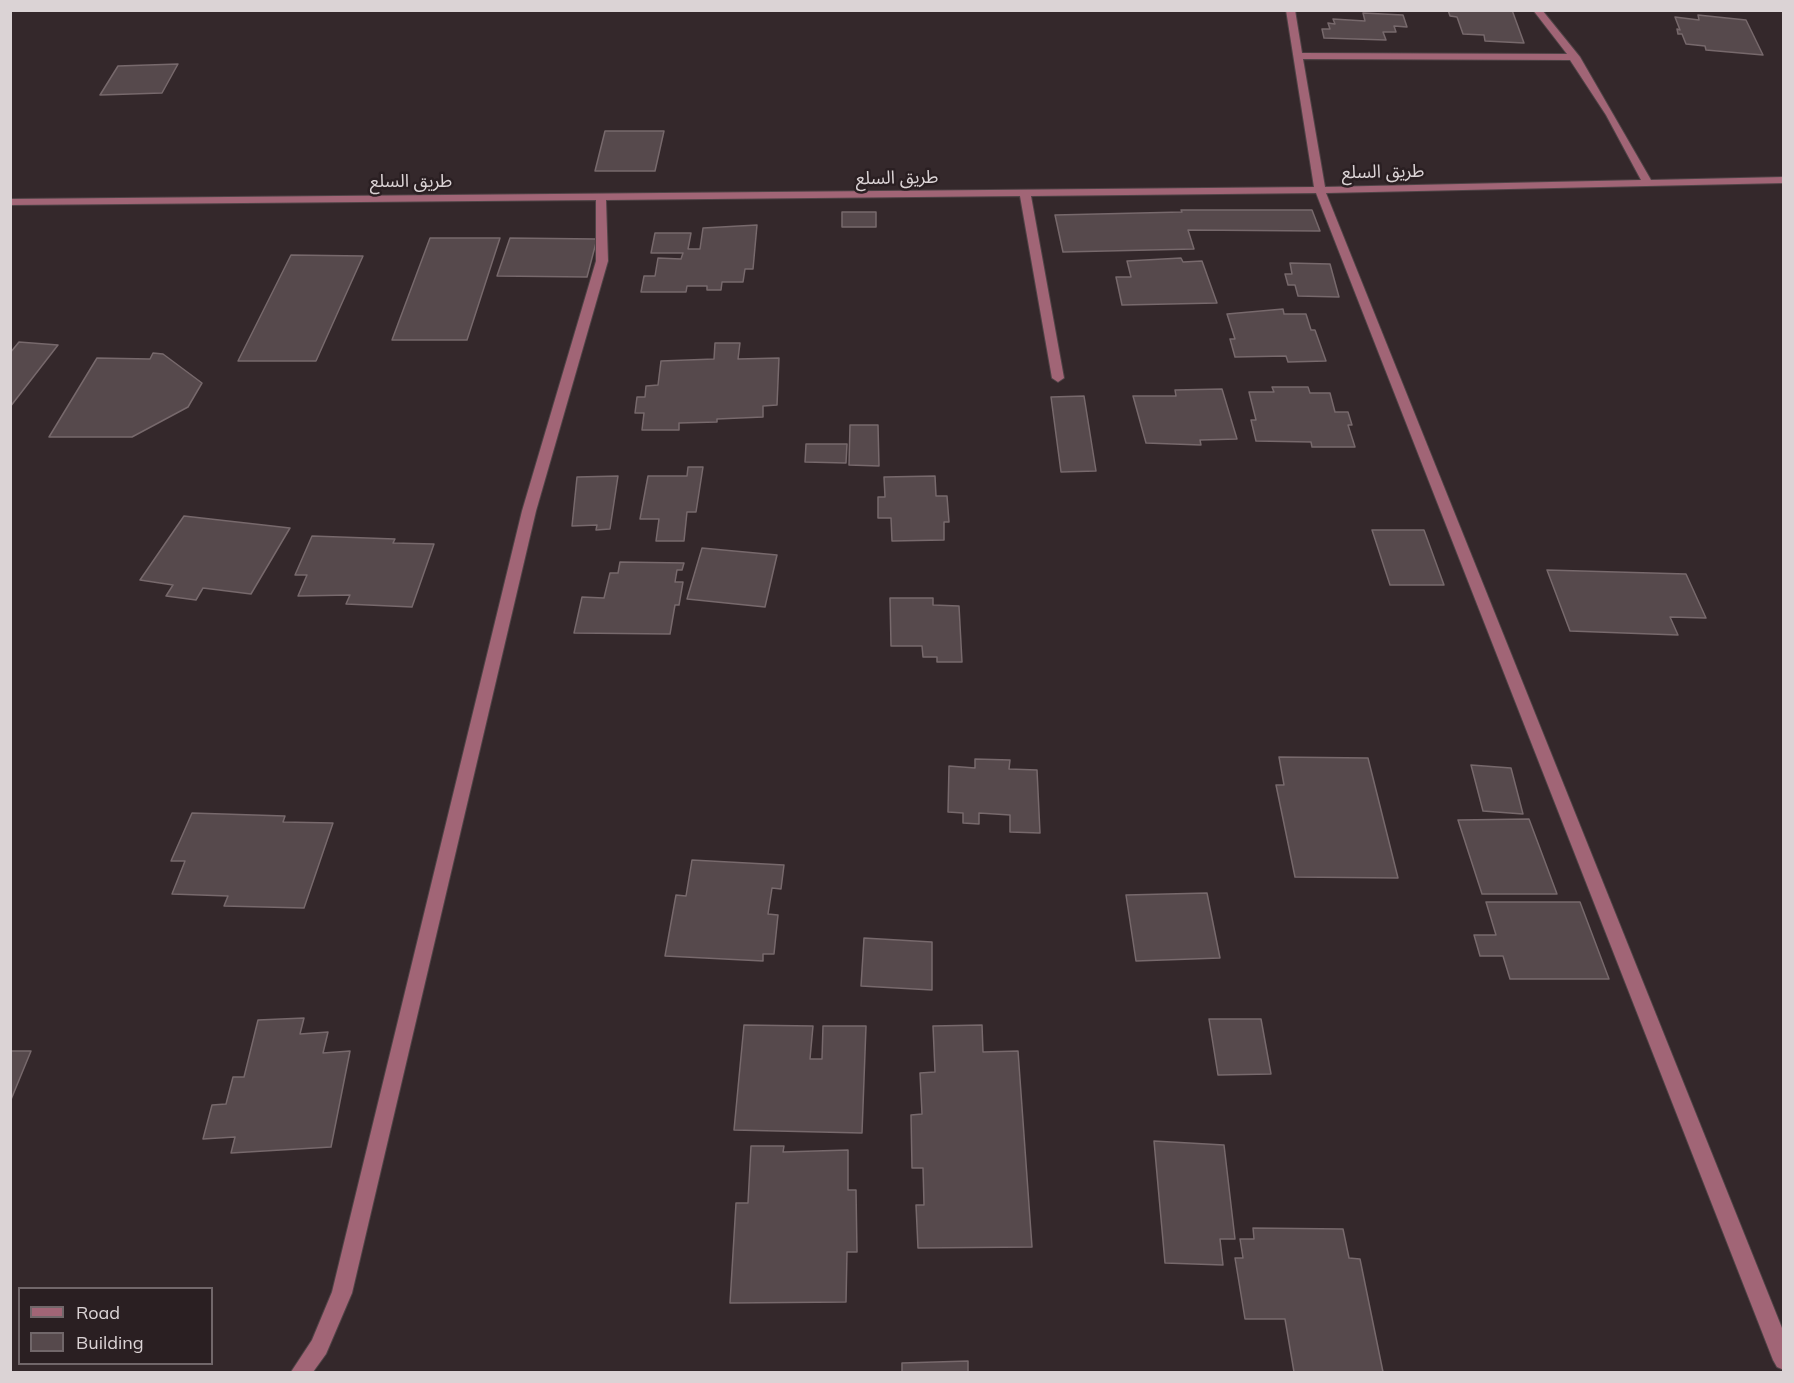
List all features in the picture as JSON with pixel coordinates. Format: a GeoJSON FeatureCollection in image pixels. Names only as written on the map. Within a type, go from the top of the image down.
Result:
{"type":"FeatureCollection","features":[{"type":"Feature","properties":{"kind":"street"},"geometry":{"type":"LineString","coordinates":[[1290,10],[1320,190],[1784,1360]]}},
{"type":"Feature","properties":{"kind":"street"},"geometry":{"type":"LineString","coordinates":[[1537,10],[1575,57],[1620,129],[1648,183]]}},
{"type":"Feature","properties":{"kind":"street"},"geometry":{"type":"LineString","coordinates":[[1297,56],[1575,57]]}},
{"type":"Feature","properties":{"kind":"street","name":"طريق السلع"},"geometry":{"type":"LineString","coordinates":[[15,202],[1320,190],[1784,180]]}},
{"type":"Feature","properties":{"kind":"street"},"geometry":{"type":"LineString","coordinates":[[1025,193],[1058,378]]}},
{"type":"Feature","properties":{"kind":"street"},"geometry":{"type":"LineString","coordinates":[[301,1372],[319,1347],[342,1293],[530,511],[602,261],[601,197]]}},
{"type":"Feature","properties":{"kind":"street"},"geometry":{"type":"LineString","coordinates":[[10,213],[15,202]]}},
{"type":"Feature","properties":{"kind":"building"},"geometry":{"type":"Polygon","coordinates":[[[1448,10],[1512,10],[1524,43],[1485,41],[1484,35],[1463,34],[1457,17],[1450,16],[1448,10]]]}},
{"type":"Feature","properties":{"kind":"building"},"geometry":{"type":"Polygon","coordinates":[[[1363,13],[1403,15],[1407,27],[1394,26],[1396,32],[1383,32],[1386,40],[1324,38],[1322,29],[1330,29],[1328,23],[1335,24],[1333,19],[1365,21],[1363,13]]]}},
{"type":"Feature","properties":{"kind":"building"},"geometry":{"type":"Polygon","coordinates":[[[1698,15],[1746,20],[1763,55],[1706,50],[1705,46],[1686,44],[1682,34],[1678,34],[1677,29],[1680,30],[1675,17],[1699,20],[1698,15]]]}},
{"type":"Feature","properties":{"kind":"building"},"geometry":{"type":"Polygon","coordinates":[[[178,64],[162,93],[100,95],[118,66],[178,64]]]}},
{"type":"Feature","properties":{"kind":"building"},"geometry":{"type":"Polygon","coordinates":[[[605,131],[664,131],[655,171],[595,171],[605,131]]]}},
{"type":"Feature","properties":{"kind":"building"},"geometry":{"type":"Polygon","coordinates":[[[1181,210],[1312,210],[1320,231],[1188,230],[1194,249],[1063,252],[1055,215],[1182,212],[1181,210]]]}},
{"type":"Feature","properties":{"kind":"building"},"geometry":{"type":"Polygon","coordinates":[[[842,212],[876,212],[876,227],[842,227],[842,212]]]}},
{"type":"Feature","properties":{"kind":"building"},"geometry":{"type":"Polygon","coordinates":[[[757,225],[753,269],[745,269],[743,282],[722,282],[721,290],[707,290],[707,286],[687,286],[686,292],[641,292],[644,276],[655,276],[658,258],[681,259],[683,253],[651,253],[655,233],[691,233],[688,249],[700,249],[703,228],[757,225]]]}},
{"type":"Feature","properties":{"kind":"building"},"geometry":{"type":"Polygon","coordinates":[[[430,238],[500,238],[467,340],[392,340],[430,238]]]}},
{"type":"Feature","properties":{"kind":"building"},"geometry":{"type":"Polygon","coordinates":[[[510,238],[597,239],[587,277],[497,276],[510,238]]]}},
{"type":"Feature","properties":{"kind":"building"},"geometry":{"type":"Polygon","coordinates":[[[291,255],[363,256],[316,361],[238,361],[291,255]]]}},
{"type":"Feature","properties":{"kind":"building"},"geometry":{"type":"Polygon","coordinates":[[[1181,258],[1183,262],[1202,261],[1217,303],[1122,305],[1116,277],[1131,277],[1127,261],[1181,258]]]}},
{"type":"Feature","properties":{"kind":"building"},"geometry":{"type":"Polygon","coordinates":[[[1290,263],[1330,264],[1339,297],[1298,296],[1295,285],[1288,285],[1285,274],[1292,274],[1290,263]]]}},
{"type":"Feature","properties":{"kind":"building"},"geometry":{"type":"Polygon","coordinates":[[[1283,309],[1284,314],[1306,314],[1311,330],[1315,330],[1326,361],[1288,362],[1286,356],[1235,357],[1230,339],[1235,339],[1227,314],[1283,309]]]}},
{"type":"Feature","properties":{"kind":"building"},"geometry":{"type":"Polygon","coordinates":[[[19,342],[58,345],[10,407],[10,353],[19,342]]]}},
{"type":"Feature","properties":{"kind":"building"},"geometry":{"type":"Polygon","coordinates":[[[715,343],[740,343],[738,359],[779,358],[777,405],[763,406],[763,417],[679,423],[679,430],[642,430],[644,413],[635,413],[637,397],[645,397],[646,386],[658,385],[661,361],[714,359],[715,343]]]}},
{"type":"Feature","properties":{"kind":"building"},"geometry":{"type":"Polygon","coordinates":[[[153,353],[163,354],[202,383],[188,407],[132,437],[49,437],[97,358],[150,359],[153,353]]]}},
{"type":"Feature","properties":{"kind":"building"},"geometry":{"type":"Polygon","coordinates":[[[1272,387],[1308,387],[1310,393],[1330,393],[1335,412],[1348,412],[1352,425],[1348,425],[1355,447],[1312,447],[1311,442],[1256,441],[1251,420],[1256,420],[1249,392],[1274,392],[1272,387]]]}},
{"type":"Feature","properties":{"kind":"building"},"geometry":{"type":"Polygon","coordinates":[[[1222,389],[1237,439],[1200,440],[1201,445],[1146,443],[1133,396],[1176,396],[1175,390],[1222,389]]]}},
{"type":"Feature","properties":{"kind":"building"},"geometry":{"type":"Polygon","coordinates":[[[1084,396],[1096,471],[1061,472],[1051,397],[1084,396]]]}},
{"type":"Feature","properties":{"kind":"building"},"geometry":{"type":"Polygon","coordinates":[[[850,425],[878,425],[879,466],[849,465],[850,425]]]}},
{"type":"Feature","properties":{"kind":"building"},"geometry":{"type":"Polygon","coordinates":[[[806,444],[847,444],[846,463],[805,462],[806,444]]]}},
{"type":"Feature","properties":{"kind":"building"},"geometry":{"type":"Polygon","coordinates":[[[688,467],[703,467],[696,512],[687,512],[684,541],[656,541],[659,519],[640,519],[648,476],[687,476],[688,467]]]}},
{"type":"Feature","properties":{"kind":"building"},"geometry":{"type":"Polygon","coordinates":[[[618,476],[610,529],[596,530],[597,525],[572,526],[577,477],[618,476]]]}},
{"type":"Feature","properties":{"kind":"building"},"geometry":{"type":"Polygon","coordinates":[[[935,476],[936,496],[947,496],[949,522],[944,522],[944,540],[892,541],[891,518],[878,518],[878,497],[885,497],[884,477],[935,476]]]}},
{"type":"Feature","properties":{"kind":"building"},"geometry":{"type":"Polygon","coordinates":[[[184,516],[290,528],[251,594],[203,588],[196,600],[166,596],[173,585],[140,580],[184,516]]]}},
{"type":"Feature","properties":{"kind":"building"},"geometry":{"type":"Polygon","coordinates":[[[1372,530],[1424,530],[1444,585],[1390,585],[1372,530]]]}},
{"type":"Feature","properties":{"kind":"building"},"geometry":{"type":"Polygon","coordinates":[[[312,536],[395,539],[393,543],[434,544],[412,607],[346,604],[350,595],[298,596],[307,575],[295,575],[312,536]]]}},
{"type":"Feature","properties":{"kind":"building"},"geometry":{"type":"Polygon","coordinates":[[[702,548],[777,555],[765,607],[687,599],[702,548]]]}},
{"type":"Feature","properties":{"kind":"building"},"geometry":{"type":"Polygon","coordinates":[[[620,562],[684,563],[682,570],[677,570],[675,582],[683,582],[679,605],[675,605],[670,634],[574,633],[582,597],[604,598],[610,573],[618,573],[620,562]]]}},
{"type":"Feature","properties":{"kind":"building"},"geometry":{"type":"Polygon","coordinates":[[[1547,570],[1686,574],[1706,618],[1670,617],[1678,635],[1570,631],[1547,570]]]}},
{"type":"Feature","properties":{"kind":"building"},"geometry":{"type":"Polygon","coordinates":[[[890,598],[933,598],[933,605],[959,606],[962,662],[937,662],[937,657],[923,657],[922,646],[891,646],[890,598]]]}},
{"type":"Feature","properties":{"kind":"building"},"geometry":{"type":"Polygon","coordinates":[[[1279,757],[1368,758],[1398,878],[1295,877],[1276,785],[1284,785],[1279,757]]]}},
{"type":"Feature","properties":{"kind":"building"},"geometry":{"type":"Polygon","coordinates":[[[975,759],[1010,760],[1009,769],[1037,770],[1040,833],[1010,832],[1010,815],[979,813],[979,824],[963,823],[963,813],[948,812],[949,766],[975,768],[975,759]]]}},
{"type":"Feature","properties":{"kind":"building"},"geometry":{"type":"Polygon","coordinates":[[[1471,765],[1511,768],[1523,814],[1483,811],[1471,765]]]}},
{"type":"Feature","properties":{"kind":"building"},"geometry":{"type":"Polygon","coordinates":[[[192,813],[285,816],[283,822],[333,823],[304,908],[224,906],[228,896],[172,894],[185,861],[171,861],[192,813]]]}},
{"type":"Feature","properties":{"kind":"building"},"geometry":{"type":"Polygon","coordinates":[[[1529,819],[1557,894],[1482,894],[1458,820],[1529,819]]]}},
{"type":"Feature","properties":{"kind":"building"},"geometry":{"type":"Polygon","coordinates":[[[692,860],[784,865],[781,889],[772,888],[768,914],[778,915],[774,954],[763,954],[763,961],[665,956],[676,895],[686,896],[692,860]]]}},
{"type":"Feature","properties":{"kind":"building"},"geometry":{"type":"Polygon","coordinates":[[[1207,893],[1220,958],[1136,961],[1126,895],[1207,893]]]}},
{"type":"Feature","properties":{"kind":"building"},"geometry":{"type":"Polygon","coordinates":[[[1486,902],[1580,902],[1609,979],[1510,979],[1503,956],[1480,956],[1474,935],[1496,935],[1486,902]]]}},
{"type":"Feature","properties":{"kind":"building"},"geometry":{"type":"Polygon","coordinates":[[[864,938],[932,942],[932,990],[861,986],[864,938]]]}},
{"type":"Feature","properties":{"kind":"building"},"geometry":{"type":"Polygon","coordinates":[[[304,1018],[300,1034],[328,1032],[323,1053],[350,1051],[331,1147],[231,1153],[235,1137],[203,1139],[212,1105],[226,1104],[233,1077],[244,1077],[258,1020],[304,1018]]]}},
{"type":"Feature","properties":{"kind":"building"},"geometry":{"type":"Polygon","coordinates":[[[1209,1019],[1261,1019],[1271,1074],[1218,1075],[1209,1019]]]}},
{"type":"Feature","properties":{"kind":"building"},"geometry":{"type":"Polygon","coordinates":[[[744,1025],[813,1026],[810,1059],[822,1059],[823,1026],[866,1026],[862,1133],[734,1130],[744,1025]]]}},
{"type":"Feature","properties":{"kind":"building"},"geometry":{"type":"Polygon","coordinates":[[[982,1025],[983,1052],[1018,1051],[1032,1247],[918,1248],[916,1205],[924,1205],[923,1168],[912,1168],[911,1115],[922,1114],[920,1073],[935,1072],[933,1026],[982,1025]]]}},
{"type":"Feature","properties":{"kind":"building"},"geometry":{"type":"Polygon","coordinates":[[[10,1051],[31,1051],[10,1102],[10,1051]]]}},
{"type":"Feature","properties":{"kind":"building"},"geometry":{"type":"Polygon","coordinates":[[[1154,1141],[1224,1145],[1235,1239],[1220,1239],[1223,1265],[1165,1263],[1154,1141]]]}},
{"type":"Feature","properties":{"kind":"building"},"geometry":{"type":"Polygon","coordinates":[[[751,1146],[784,1146],[783,1152],[848,1150],[848,1190],[856,1190],[857,1252],[847,1252],[846,1302],[730,1303],[736,1203],[748,1203],[751,1146]]]}},
{"type":"Feature","properties":{"kind":"building"},"geometry":{"type":"Polygon","coordinates":[[[1253,1228],[1343,1229],[1349,1258],[1360,1259],[1383,1372],[1294,1372],[1285,1319],[1245,1319],[1235,1258],[1243,1258],[1240,1239],[1254,1239],[1253,1228]]]}},
{"type":"Feature","properties":{"kind":"building"},"geometry":{"type":"Polygon","coordinates":[[[968,1361],[968,1372],[902,1372],[902,1363],[968,1361]]]}}]}
